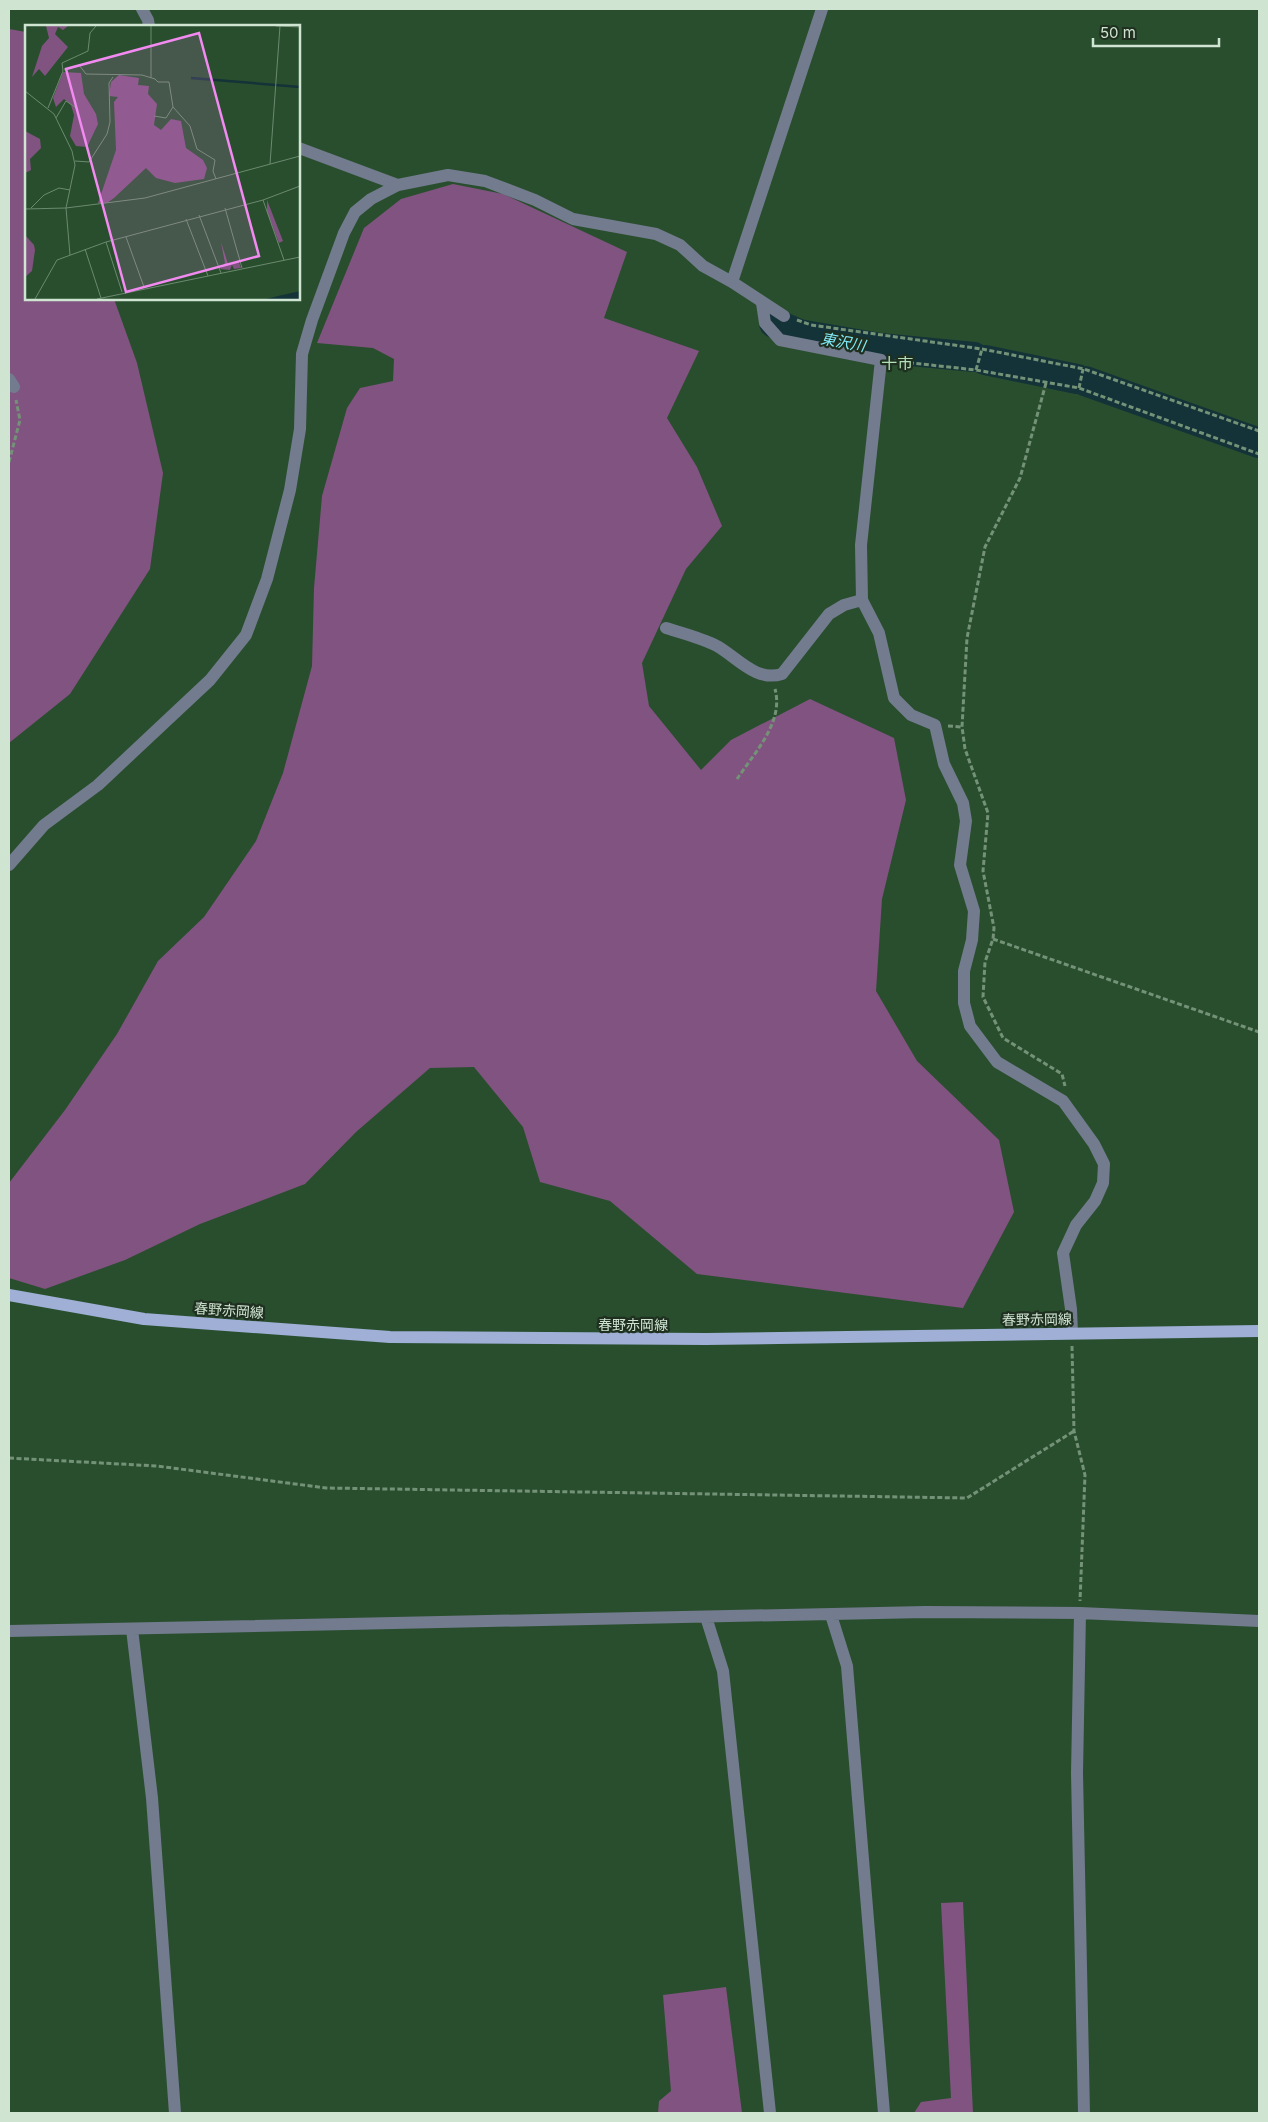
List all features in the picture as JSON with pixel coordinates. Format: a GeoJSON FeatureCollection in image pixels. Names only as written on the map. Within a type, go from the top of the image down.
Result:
{"type":"FeatureCollection","features":[{"type":"Feature","properties":{"kind":"main road","name":"春野赤岡線"},"geometry":{"type":"LineString","coordinates":[[9,1295],[144,1319],[390,1337],[706,1339],[1259,1332]]}},
{"type":"Feature","properties":{"kind":"street"},"geometry":{"type":"LineString","coordinates":[[142,9],[149,25]]}},
{"type":"Feature","properties":{"kind":"street"},"geometry":{"type":"LineString","coordinates":[[732,282],[822,9]]}},
{"type":"Feature","properties":{"kind":"street"},"geometry":{"type":"LineString","coordinates":[[300,148],[398,186]]}},
{"type":"Feature","properties":{"kind":"street"},"geometry":{"type":"LineString","coordinates":[[9,865],[44,825],[98,785],[210,680],[246,635],[267,579],[290,490],[300,429],[302,354],[312,320],[344,233],[355,212],[371,199],[398,186],[448,176],[485,181],[535,200],[573,219],[656,234],[680,244],[704,266],[784,316]]}},
{"type":"Feature","properties":{"kind":"street"},"geometry":{"type":"LineString","coordinates":[[762,303],[765,323],[780,340],[881,360],[861,545],[862,600],[879,633],[894,698],[911,716],[935,725],[944,764],[963,803],[966,821],[960,865],[974,911],[972,940],[964,971],[964,1003],[970,1026],[996,1062],[1062,1101],[1094,1144],[1104,1164],[1103,1183],[1095,1201],[1076,1225],[1063,1253],[1071,1309],[1072,1333]]}},
{"type":"Feature","properties":{"kind":"street"},"geometry":{"type":"LineString","coordinates":[[666,628],[717,646],[746,668],[772,677],[782,674],[829,614],[844,604],[862,600]]}},
{"type":"Feature","properties":{"kind":"street"},"geometry":{"type":"LineString","coordinates":[[9,1631],[925,1612],[1080,1613],[1259,1621]]}},
{"type":"Feature","properties":{"kind":"street"},"geometry":{"type":"LineString","coordinates":[[1080,1613],[1077,1773],[1084,2113]]}},
{"type":"Feature","properties":{"kind":"street"},"geometry":{"type":"LineString","coordinates":[[831,1615],[848,1666],[884,2113]]}},
{"type":"Feature","properties":{"kind":"street"},"geometry":{"type":"LineString","coordinates":[[706,1617],[723,1671],[770,2113]]}},
{"type":"Feature","properties":{"kind":"street"},"geometry":{"type":"LineString","coordinates":[[132,1629],[152,1798],[175,2113]]}},
{"type":"Feature","properties":{"kind":"path"},"geometry":{"type":"LineString","coordinates":[[784,316],[811,325],[982,349],[1084,369],[1259,431]]}},
{"type":"Feature","properties":{"kind":"path"},"geometry":{"type":"LineString","coordinates":[[976,370],[982,349]]}},
{"type":"Feature","properties":{"kind":"path"},"geometry":{"type":"LineString","coordinates":[[881,360],[976,370],[1079,388],[1259,454]]}},
{"type":"Feature","properties":{"kind":"path"},"geometry":{"type":"LineString","coordinates":[[1079,388],[1084,369]]}},
{"type":"Feature","properties":{"kind":"path"},"geometry":{"type":"LineString","coordinates":[[1046,383],[1020,478],[985,547],[967,638],[962,727],[965,749],[988,813],[984,871],[994,928],[993,939],[985,962],[983,997],[1003,1038],[1062,1074],[1066,1089],[1062,1101]]}},
{"type":"Feature","properties":{"kind":"path"},"geometry":{"type":"LineString","coordinates":[[9,462],[20,420]]}},
{"type":"Feature","properties":{"kind":"path"},"geometry":{"type":"LineString","coordinates":[[738,779],[768,732],[777,714],[779,703],[772,677]]}},
{"type":"Feature","properties":{"kind":"path"},"geometry":{"type":"LineString","coordinates":[[993,939],[1259,1032]]}},
{"type":"Feature","properties":{"kind":"path"},"geometry":{"type":"LineString","coordinates":[[1072,1333],[1074,1431],[1085,1475],[1080,1613]]}},
{"type":"Feature","properties":{"kind":"path"},"geometry":{"type":"LineString","coordinates":[[9,1458],[157,1466],[326,1488],[967,1498],[1074,1431]]}},
{"type":"Feature","properties":{"kind":"shaded area"},"geometry":{"type":"Polygon","coordinates":[[[9,29],[25,32],[25,300],[114,300],[137,363],[163,473],[150,569],[70,694],[9,743],[9,29]]]}},
{"type":"Feature","properties":{"kind":"shaded area"},"geometry":{"type":"Polygon","coordinates":[[[453,184],[503,194],[627,252],[604,318],[699,351],[667,418],[697,467],[722,526],[686,569],[642,663],[649,706],[701,770],[731,740],[810,699],[894,738],[906,800],[882,899],[876,991],[917,1061],[999,1140],[1014,1212],[963,1308],[697,1274],[610,1201],[540,1182],[523,1127],[474,1067],[430,1068],[356,1132],[305,1184],[200,1224],[125,1260],[45,1289],[9,1278],[9,1183],[65,1110],[117,1034],[158,961],[204,917],[256,841],[283,773],[312,666],[314,588],[322,496],[347,408],[360,388],[393,381],[394,359],[373,348],[317,343],[364,228],[401,199],[453,184]]]}},
{"type":"Feature","properties":{"kind":"shaded area"},"geometry":{"type":"Polygon","coordinates":[[[963,1902],[973,2113],[914,2113],[921,2102],[951,2098],[941,1903],[963,1902]]]}},
{"type":"Feature","properties":{"kind":"shaded area"},"geometry":{"type":"Polygon","coordinates":[[[726,1987],[742,2113],[658,2113],[659,2101],[671,2091],[663,1995],[726,1987]]]}},
{"type":"Feature","properties":{"kind":"waterway","name":"東沢川"},"geometry":{"type":"LineString","coordinates":[[774,323],[799,334],[880,348],[974,357]]}},
{"type":"Feature","properties":{"kind":"waterway","name":"東沢川"},"geometry":{"type":"LineString","coordinates":[[985,360],[1077,379]]}},
{"type":"Feature","properties":{"kind":"waterway","name":"東沢川"},"geometry":{"type":"LineString","coordinates":[[1085,381],[1259,443]]}},
{"type":"Feature","properties":{"kind":"district","name":"十市"},"geometry":{"type":"Point","coordinates":[897,363]}}]}
